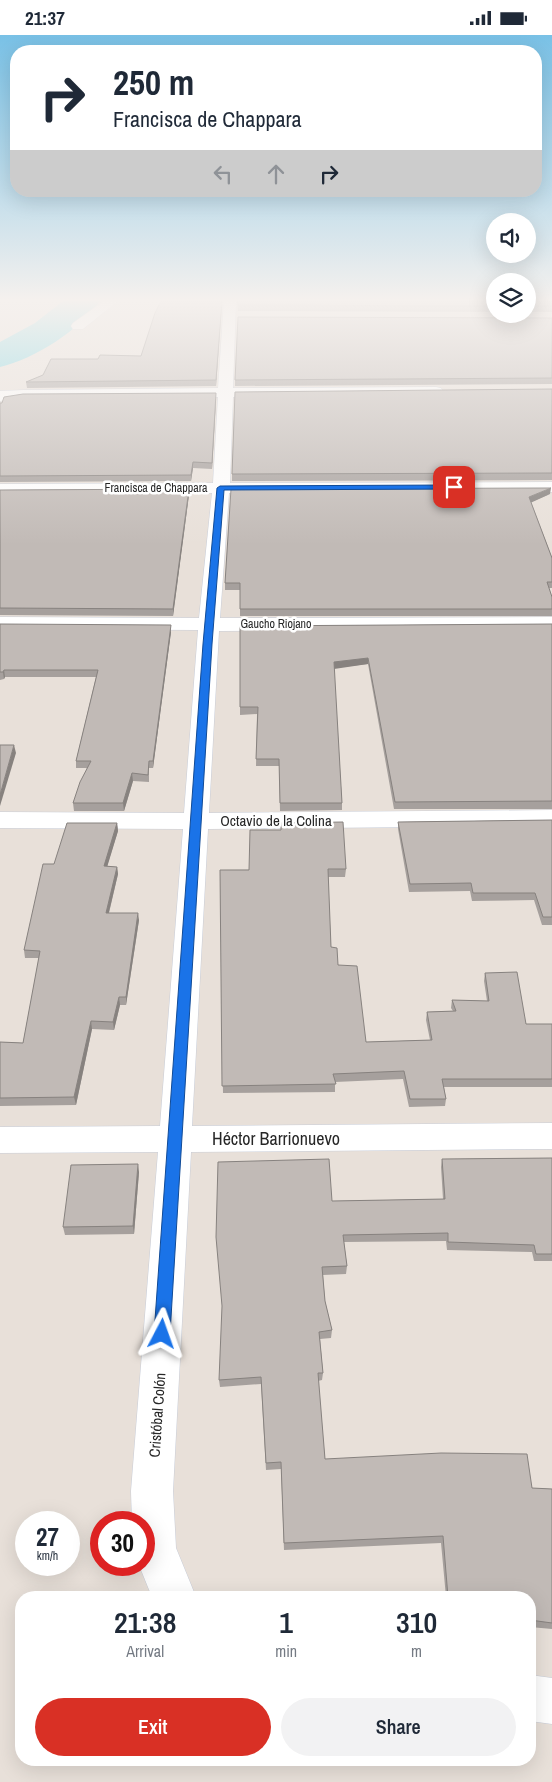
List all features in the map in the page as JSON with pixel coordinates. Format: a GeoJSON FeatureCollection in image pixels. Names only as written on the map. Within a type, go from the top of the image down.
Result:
{"type":"FeatureCollection","features":[{"type":"Feature","properties":{"kind":"street","name":"Cristóbal Colón"},"geometry":{"type":"LineString","coordinates":[[172,1591],[154,1548],[152,1491],[227,383]]}},
{"type":"Feature","properties":{"kind":"street"},"geometry":{"type":"LineString","coordinates":[[0,396],[24,394],[453,390]]}},
{"type":"Feature","properties":{"kind":"street","name":"Francisca de Chappara"},"geometry":{"type":"LineString","coordinates":[[0,489],[552,487]]}},
{"type":"Feature","properties":{"kind":"street","name":"Gaucho Riojano"},"geometry":{"type":"LineString","coordinates":[[0,623],[552,623]]}},
{"type":"Feature","properties":{"kind":"street","name":"Octavio de la Colina"},"geometry":{"type":"LineString","coordinates":[[0,820],[196,821],[552,818]]}},
{"type":"Feature","properties":{"kind":"street","name":"Héctor Barrionuevo"},"geometry":{"type":"LineString","coordinates":[[0,1140],[552,1136]]}},
{"type":"Feature","properties":{"kind":"street"},"geometry":{"type":"LineString","coordinates":[[536,1699],[552,1701]]}},
{"type":"Feature","properties":{"kind":"building"},"geometry":{"type":"Polygon","coordinates":[[[552,389],[552,473],[232,474],[235,392],[552,389]]]}},
{"type":"Feature","properties":{"kind":"building"},"geometry":{"type":"Polygon","coordinates":[[[216,393],[212,463],[193,462],[191,475],[0,476],[0,403],[2,403],[4,397],[23,394],[216,393]]]}},
{"type":"Feature","properties":{"kind":"building"},"geometry":{"type":"Polygon","coordinates":[[[551,488],[529,497],[552,558],[552,582],[547,582],[552,597],[552,609],[240,609],[240,583],[225,583],[231,489],[551,488]]]}},
{"type":"Feature","properties":{"kind":"building"},"geometry":{"type":"Polygon","coordinates":[[[189,489],[173,609],[0,608],[0,490],[189,489]]]}},
{"type":"Feature","properties":{"kind":"building"},"geometry":{"type":"Polygon","coordinates":[[[0,624],[171,625],[153,761],[149,761],[148,775],[132,773],[123,803],[73,803],[80,782],[91,761],[76,761],[98,670],[4,670],[0,672],[0,624]]]}},
{"type":"Feature","properties":{"kind":"building"},"geometry":{"type":"Polygon","coordinates":[[[552,624],[552,801],[395,802],[368,658],[334,662],[342,803],[280,803],[279,759],[256,759],[258,707],[240,707],[240,626],[552,624]]]}},
{"type":"Feature","properties":{"kind":"building"},"geometry":{"type":"Polygon","coordinates":[[[0,745],[14,745],[0,795],[0,745]]]}},
{"type":"Feature","properties":{"kind":"building"},"geometry":{"type":"Polygon","coordinates":[[[552,820],[552,917],[543,917],[535,893],[473,893],[471,883],[410,884],[398,822],[552,820]]]}},
{"type":"Feature","properties":{"kind":"building"},"geometry":{"type":"Polygon","coordinates":[[[343,822],[346,869],[328,869],[331,947],[337,948],[338,965],[357,966],[366,1042],[432,1040],[427,1012],[456,1011],[452,1000],[489,1001],[485,973],[517,972],[526,1024],[552,1024],[552,1079],[442,1079],[446,1099],[410,1099],[404,1071],[333,1074],[336,1084],[222,1086],[220,870],[249,870],[250,830],[281,830],[281,823],[343,822]]]}},
{"type":"Feature","properties":{"kind":"building"},"geometry":{"type":"Polygon","coordinates":[[[67,823],[117,823],[104,866],[117,867],[106,913],[138,913],[126,997],[119,997],[113,1022],[91,1021],[74,1097],[0,1098],[0,1042],[23,1043],[40,951],[24,950],[43,864],[54,864],[67,823]]]}},
{"type":"Feature","properties":{"kind":"building"},"geometry":{"type":"Polygon","coordinates":[[[552,1158],[552,1254],[536,1254],[534,1245],[448,1242],[448,1233],[343,1235],[347,1266],[322,1267],[325,1301],[332,1330],[319,1332],[323,1373],[318,1373],[325,1459],[441,1453],[527,1454],[532,1488],[552,1489],[552,1623],[536,1621],[536,1591],[448,1591],[443,1536],[284,1543],[281,1462],[266,1463],[261,1377],[219,1380],[222,1306],[216,1237],[218,1162],[329,1159],[332,1201],[445,1199],[442,1159],[552,1158]]]}},
{"type":"Feature","properties":{"kind":"building"},"geometry":{"type":"Polygon","coordinates":[[[138,1164],[133,1226],[63,1227],[71,1165],[138,1164]]]}},
{"type":"Feature","properties":{"kind":"route"},"geometry":{"type":"LineString","coordinates":[[162,1334],[220,488],[454,487]]}}]}
